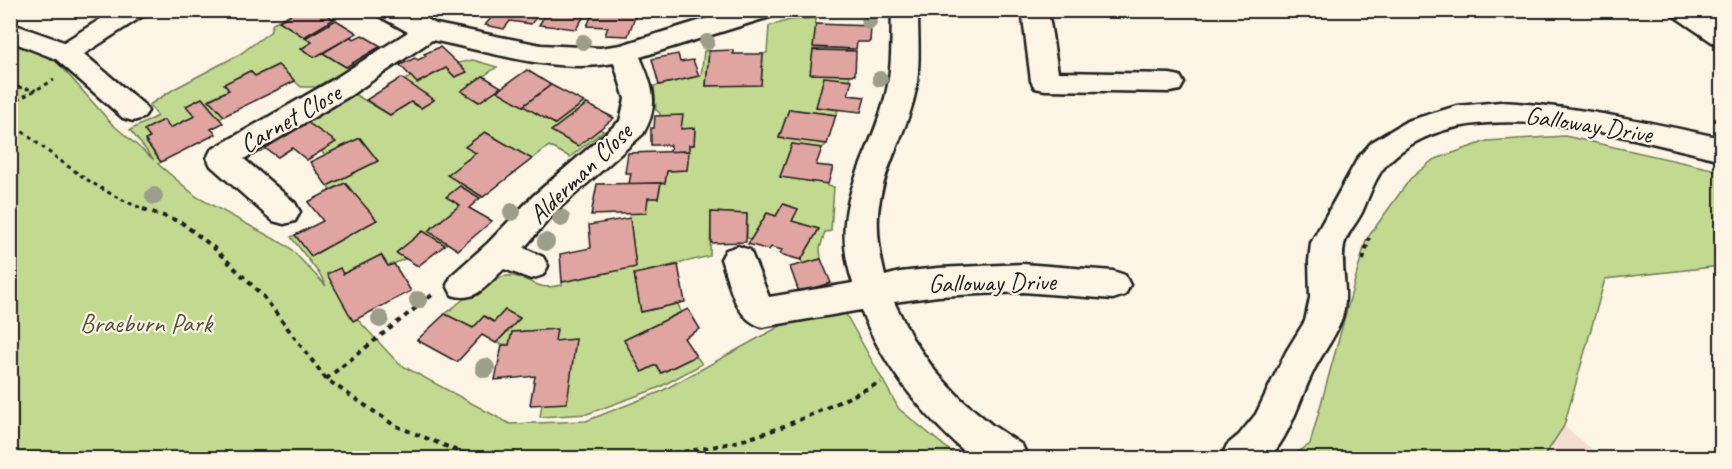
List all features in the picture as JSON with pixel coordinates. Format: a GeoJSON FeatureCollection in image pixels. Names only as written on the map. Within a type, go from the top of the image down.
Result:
{"type":"FeatureCollection","features":[{"type":"Feature","properties":{"kind":"street"},"geometry":{"type":"LineString","coordinates":[[73,59],[134,10]]}},
{"type":"Feature","properties":{"kind":"street"},"geometry":{"type":"LineString","coordinates":[[388,10],[428,31],[541,54],[600,57],[624,53],[764,10]]}},
{"type":"Feature","properties":{"kind":"street"},"geometry":{"type":"LineString","coordinates":[[905,10],[900,98],[866,190],[862,211],[864,253],[872,294],[892,335],[937,401],[964,429],[1008,459]]}},
{"type":"Feature","properties":{"kind":"street"},"geometry":{"type":"LineString","coordinates":[[1011,10],[1035,11],[1045,81],[1170,83]]}},
{"type":"Feature","properties":{"kind":"street"},"geometry":{"type":"LineString","coordinates":[[1683,10],[1722,36]]}},
{"type":"Feature","properties":{"kind":"street"},"geometry":{"type":"LineString","coordinates":[[10,31],[73,59],[133,111]]}},
{"type":"Feature","properties":{"kind":"street","name":"Carnet Close"},"geometry":{"type":"LineString","coordinates":[[284,212],[222,158],[341,88],[428,31]]}},
{"type":"Feature","properties":{"kind":"street","name":"Alderman Close"},"geometry":{"type":"LineString","coordinates":[[464,285],[500,252],[544,204],[619,141],[636,121],[639,115],[638,87],[624,53]]}},
{"type":"Feature","properties":{"kind":"street","name":"Galloway Drive"},"geometry":{"type":"LineString","coordinates":[[1241,459],[1254,449],[1275,421],[1298,364],[1322,324],[1328,301],[1326,257],[1330,236],[1343,218],[1362,173],[1385,148],[1405,135],[1454,117],[1523,112],[1591,120],[1722,149]]}},
{"type":"Feature","properties":{"kind":"street"},"geometry":{"type":"LineString","coordinates":[[500,252],[531,267]]}},
{"type":"Feature","properties":{"kind":"street","name":"Galloway Drive"},"geometry":{"type":"LineString","coordinates":[[738,259],[755,306],[762,313],[872,294],[913,284],[1023,278],[1113,285]]}},
{"type":"Feature","properties":{"kind":"path"},"geometry":{"type":"LineString","coordinates":[[10,104],[36,90],[73,59]]}},
{"type":"Feature","properties":{"kind":"path"},"geometry":{"type":"LineString","coordinates":[[10,86],[36,90]]}},
{"type":"Feature","properties":{"kind":"path"},"geometry":{"type":"LineString","coordinates":[[10,123],[67,165],[128,204],[181,222],[213,247],[264,297],[326,379],[393,425],[475,459]]}},
{"type":"Feature","properties":{"kind":"path"},"geometry":{"type":"LineString","coordinates":[[1361,265],[1371,232]]}},
{"type":"Feature","properties":{"kind":"path"},"geometry":{"type":"LineString","coordinates":[[326,379],[427,297],[464,285]]}},
{"type":"Feature","properties":{"kind":"path"},"geometry":{"type":"LineString","coordinates":[[634,459],[708,448],[752,437],[806,417],[912,367]]}},
{"type":"Feature","properties":{"kind":"shaded area"},"geometry":{"type":"Polygon","coordinates":[[[1564,426],[1603,458],[1543,458],[1564,426]]]}},
{"type":"Feature","properties":{"kind":"green space","name":"Braeburn Park"},"geometry":{"type":"Polygon","coordinates":[[[299,11],[304,36],[336,20],[305,37],[312,42],[301,49],[315,57],[323,53],[346,67],[351,64],[354,66],[316,87],[301,87],[278,65],[255,76],[250,71],[224,84],[229,90],[209,99],[224,116],[220,119],[202,98],[187,106],[195,116],[170,128],[163,120],[144,130],[150,138],[145,141],[161,162],[158,164],[197,197],[289,247],[326,286],[291,237],[295,235],[312,256],[376,220],[345,183],[330,190],[327,186],[378,161],[360,138],[325,155],[321,151],[335,142],[306,121],[349,91],[390,115],[411,102],[421,108],[434,99],[404,81],[411,76],[417,82],[446,68],[455,77],[466,72],[458,63],[473,60],[497,67],[461,91],[479,102],[501,87],[555,124],[584,102],[587,104],[552,131],[578,146],[600,129],[603,131],[570,157],[549,146],[532,159],[485,132],[466,146],[476,153],[448,175],[483,197],[480,198],[460,186],[447,197],[460,205],[428,231],[447,243],[445,245],[423,232],[397,252],[405,259],[388,266],[381,255],[343,274],[344,305],[399,364],[510,424],[586,421],[660,392],[784,324],[843,309],[899,409],[959,458],[11,458],[10,43],[50,54],[112,124],[154,160],[130,130],[158,116],[149,105],[240,54],[270,32],[273,23],[299,11]]]}},
{"type":"Feature","properties":{"kind":"green space"},"geometry":{"type":"Polygon","coordinates":[[[816,18],[814,48],[852,49],[852,51],[813,50],[811,74],[850,75],[849,80],[824,78],[816,107],[838,110],[836,115],[789,109],[779,137],[827,144],[822,148],[792,144],[780,177],[828,184],[827,186],[834,187],[831,231],[825,232],[820,248],[821,259],[803,264],[801,260],[819,229],[792,221],[798,209],[783,205],[776,216],[767,214],[751,239],[747,238],[747,214],[711,212],[710,256],[635,274],[641,312],[678,304],[681,312],[624,340],[642,372],[656,365],[662,373],[696,356],[702,364],[658,388],[587,414],[540,417],[542,404],[575,339],[555,341],[556,329],[512,332],[509,345],[496,343],[520,319],[505,310],[494,322],[484,317],[473,328],[445,314],[479,288],[499,278],[518,277],[539,286],[548,287],[636,267],[629,213],[645,213],[648,198],[658,198],[661,183],[665,183],[667,171],[687,170],[689,145],[694,145],[695,128],[681,129],[660,116],[656,110],[654,86],[701,76],[704,51],[709,51],[706,86],[761,84],[763,54],[767,53],[769,26],[790,20],[816,18]]]}},
{"type":"Feature","properties":{"kind":"green space"},"geometry":{"type":"Polygon","coordinates":[[[1565,136],[1721,171],[1721,266],[1605,279],[1564,426],[1543,458],[1289,458],[1310,444],[1366,240],[1410,179],[1433,160],[1487,141],[1565,136]]]}},
{"type":"Feature","properties":{"kind":"building"},"geometry":{"type":"Polygon","coordinates":[[[299,10],[319,10],[334,19],[304,37],[279,21],[299,10]]]}},
{"type":"Feature","properties":{"kind":"building"},"geometry":{"type":"Polygon","coordinates":[[[498,10],[542,10],[531,24],[510,21],[504,29],[485,25],[498,10]]]}},
{"type":"Feature","properties":{"kind":"building"},"geometry":{"type":"Polygon","coordinates":[[[548,10],[588,10],[576,29],[539,25],[548,10]]]}},
{"type":"Feature","properties":{"kind":"building"},"geometry":{"type":"Polygon","coordinates":[[[594,10],[637,11],[628,36],[605,35],[608,27],[587,26],[594,10]]]}},
{"type":"Feature","properties":{"kind":"building"},"geometry":{"type":"Polygon","coordinates":[[[336,20],[357,33],[315,57],[301,49],[312,42],[305,38],[336,20]]]}},
{"type":"Feature","properties":{"kind":"building"},"geometry":{"type":"Polygon","coordinates":[[[816,24],[871,26],[870,42],[857,42],[856,49],[813,47],[816,24]]]}},
{"type":"Feature","properties":{"kind":"building"},"geometry":{"type":"Polygon","coordinates":[[[362,35],[381,46],[346,67],[323,53],[350,37],[354,39],[362,35]]]}},
{"type":"Feature","properties":{"kind":"building"},"geometry":{"type":"Polygon","coordinates":[[[440,47],[467,72],[455,77],[446,68],[417,83],[400,65],[415,58],[418,60],[426,56],[424,54],[440,47]]]}},
{"type":"Feature","properties":{"kind":"building"},"geometry":{"type":"Polygon","coordinates":[[[733,50],[733,54],[763,54],[761,85],[706,86],[709,51],[733,50]]]}},
{"type":"Feature","properties":{"kind":"building"},"geometry":{"type":"Polygon","coordinates":[[[813,50],[856,51],[855,75],[810,74],[813,50]]]}},
{"type":"Feature","properties":{"kind":"building"},"geometry":{"type":"Polygon","coordinates":[[[678,54],[680,62],[693,60],[699,76],[659,85],[652,59],[678,54]]]}},
{"type":"Feature","properties":{"kind":"building"},"geometry":{"type":"Polygon","coordinates":[[[278,65],[295,81],[224,116],[209,100],[229,90],[224,84],[250,71],[255,76],[278,65]]]}},
{"type":"Feature","properties":{"kind":"building"},"geometry":{"type":"Polygon","coordinates":[[[527,70],[551,85],[523,106],[497,91],[527,70]]]}},
{"type":"Feature","properties":{"kind":"building"},"geometry":{"type":"Polygon","coordinates":[[[483,76],[501,87],[479,102],[461,91],[483,76]]]}},
{"type":"Feature","properties":{"kind":"building"},"geometry":{"type":"Polygon","coordinates":[[[824,77],[852,80],[848,95],[865,97],[861,112],[816,107],[824,77]]]}},
{"type":"Feature","properties":{"kind":"building"},"geometry":{"type":"Polygon","coordinates":[[[401,78],[434,100],[421,108],[411,102],[390,115],[366,100],[401,78]]]}},
{"type":"Feature","properties":{"kind":"building"},"geometry":{"type":"Polygon","coordinates":[[[551,85],[584,102],[555,124],[523,106],[551,85]]]}},
{"type":"Feature","properties":{"kind":"building"},"geometry":{"type":"Polygon","coordinates":[[[202,98],[223,123],[211,129],[216,134],[161,162],[145,140],[150,138],[144,130],[164,120],[170,128],[195,116],[186,106],[202,98]]]}},
{"type":"Feature","properties":{"kind":"building"},"geometry":{"type":"Polygon","coordinates":[[[587,104],[614,118],[578,146],[551,131],[587,104]]]}},
{"type":"Feature","properties":{"kind":"building"},"geometry":{"type":"Polygon","coordinates":[[[789,109],[836,115],[827,144],[779,138],[789,109]]]}},
{"type":"Feature","properties":{"kind":"building"},"geometry":{"type":"Polygon","coordinates":[[[683,115],[681,129],[695,128],[694,145],[689,145],[689,151],[670,152],[671,145],[651,145],[651,128],[654,128],[655,116],[683,115]]]}},
{"type":"Feature","properties":{"kind":"building"},"geometry":{"type":"Polygon","coordinates":[[[305,121],[336,142],[307,160],[292,148],[278,157],[263,147],[305,121]]]}},
{"type":"Feature","properties":{"kind":"building"},"geometry":{"type":"Polygon","coordinates":[[[485,132],[532,159],[483,197],[447,175],[476,153],[465,147],[485,132]]]}},
{"type":"Feature","properties":{"kind":"building"},"geometry":{"type":"Polygon","coordinates":[[[360,138],[378,161],[327,186],[310,162],[360,138]]]}},
{"type":"Feature","properties":{"kind":"building"},"geometry":{"type":"Polygon","coordinates":[[[792,144],[822,148],[816,165],[833,167],[828,184],[780,177],[792,144]]]}},
{"type":"Feature","properties":{"kind":"building"},"geometry":{"type":"Polygon","coordinates":[[[689,151],[687,170],[667,171],[665,183],[629,184],[631,173],[625,173],[628,153],[689,151]]]}},
{"type":"Feature","properties":{"kind":"building"},"geometry":{"type":"Polygon","coordinates":[[[345,183],[377,220],[311,256],[295,235],[323,221],[308,202],[345,183]]]}},
{"type":"Feature","properties":{"kind":"building"},"geometry":{"type":"Polygon","coordinates":[[[661,183],[658,198],[648,198],[646,213],[591,215],[597,184],[661,183]]]}},
{"type":"Feature","properties":{"kind":"building"},"geometry":{"type":"Polygon","coordinates":[[[460,186],[480,198],[469,208],[492,221],[458,250],[428,231],[460,205],[446,197],[460,186]]]}},
{"type":"Feature","properties":{"kind":"building"},"geometry":{"type":"Polygon","coordinates":[[[783,204],[798,209],[792,221],[819,229],[801,260],[780,254],[782,250],[771,247],[769,250],[748,244],[767,213],[776,216],[783,204]]]}},
{"type":"Feature","properties":{"kind":"building"},"geometry":{"type":"Polygon","coordinates":[[[711,212],[747,214],[746,242],[711,243],[711,212]]]}},
{"type":"Feature","properties":{"kind":"building"},"geometry":{"type":"Polygon","coordinates":[[[630,218],[636,267],[562,282],[560,254],[591,248],[589,225],[630,218]]]}},
{"type":"Feature","properties":{"kind":"building"},"geometry":{"type":"Polygon","coordinates":[[[423,231],[445,245],[418,266],[396,253],[423,231]]]}},
{"type":"Feature","properties":{"kind":"building"},"geometry":{"type":"Polygon","coordinates":[[[381,255],[388,266],[394,264],[411,291],[353,321],[327,274],[340,268],[343,274],[381,255]]]}},
{"type":"Feature","properties":{"kind":"building"},"geometry":{"type":"Polygon","coordinates":[[[821,259],[831,283],[799,292],[790,267],[821,259]]]}},
{"type":"Feature","properties":{"kind":"building"},"geometry":{"type":"Polygon","coordinates":[[[678,265],[685,302],[641,312],[634,274],[678,265]]]}},
{"type":"Feature","properties":{"kind":"building"},"geometry":{"type":"Polygon","coordinates":[[[688,309],[700,329],[684,338],[696,356],[661,373],[656,365],[642,372],[624,340],[688,309]]]}},
{"type":"Feature","properties":{"kind":"building"},"geometry":{"type":"Polygon","coordinates":[[[505,310],[520,318],[496,343],[482,335],[457,362],[417,340],[445,314],[473,328],[484,316],[494,322],[505,310]]]}},
{"type":"Feature","properties":{"kind":"building"},"geometry":{"type":"Polygon","coordinates":[[[557,329],[555,341],[576,339],[567,403],[530,405],[535,376],[495,380],[502,345],[509,345],[512,332],[557,329]]]}}]}
